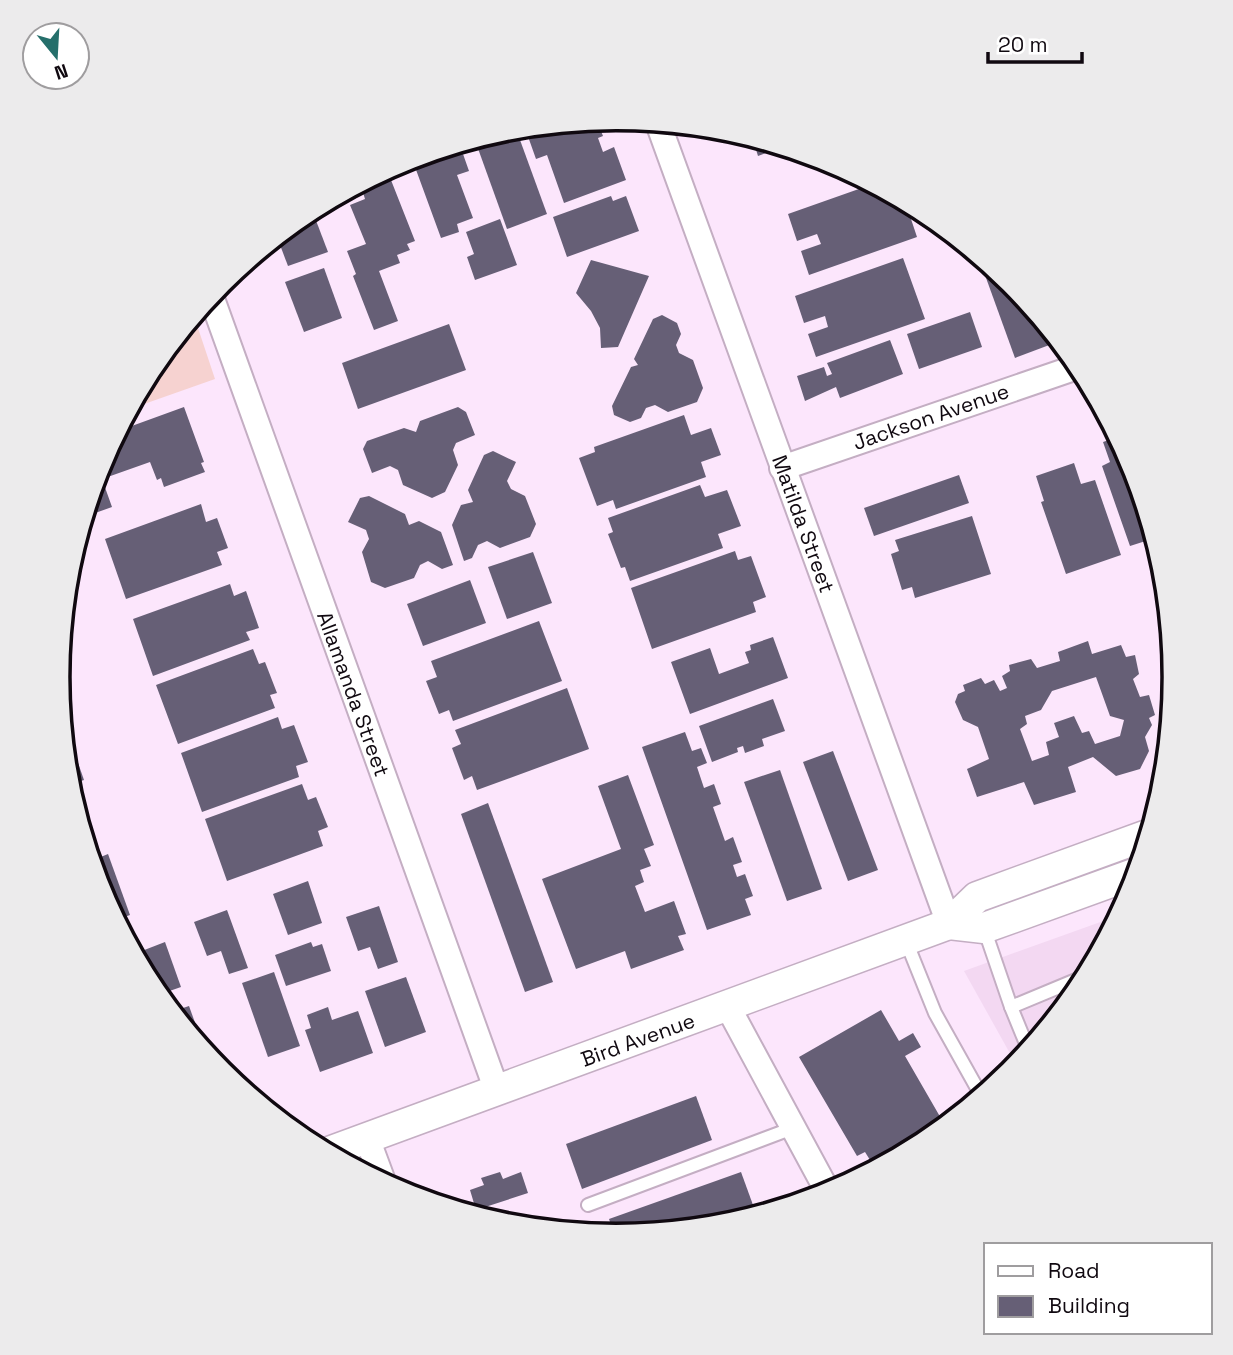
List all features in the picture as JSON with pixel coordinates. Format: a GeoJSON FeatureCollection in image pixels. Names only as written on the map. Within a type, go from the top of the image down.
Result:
{"type":"FeatureCollection","features":[{"type":"Feature","properties":{"kind":"street","name":"Matilda Street"},"geometry":{"type":"LineString","coordinates":[[662,133],[949,924]]}},
{"type":"Feature","properties":{"kind":"street","name":"Allamanda Street"},"geometry":{"type":"LineString","coordinates":[[215,307],[497,1091]]}},
{"type":"Feature","properties":{"kind":"street","name":"Jackson Avenue"},"geometry":{"type":"LineString","coordinates":[[782,468],[1068,370]]}},
{"type":"Feature","properties":{"kind":"street","name":"Bird Avenue"},"geometry":{"type":"LineString","coordinates":[[339,1148],[906,941],[949,924],[977,897],[1138,838]]}},
{"type":"Feature","properties":{"kind":"street","name":"Bird Avenue"},"geometry":{"type":"LineString","coordinates":[[949,924],[984,928],[1125,877]]}},
{"type":"Feature","properties":{"kind":"street"},"geometry":{"type":"LineString","coordinates":[[727,1007],[823,1183]]}},
{"type":"Feature","properties":{"kind":"street"},"geometry":{"type":"LineString","coordinates":[[367,1138],[379,1170]]}},
{"type":"Feature","properties":{"kind":"lane"},"geometry":{"type":"LineString","coordinates":[[984,928],[1025,1040]]}},
{"type":"Feature","properties":{"kind":"lane"},"geometry":{"type":"LineString","coordinates":[[906,941],[935,1013],[977,1088]]}},
{"type":"Feature","properties":{"kind":"lane"},"geometry":{"type":"LineString","coordinates":[[1011,1007],[1070,983]]}},
{"type":"Feature","properties":{"kind":"lane"},"geometry":{"type":"LineString","coordinates":[[588,1205],[793,1128]]}},
{"type":"Feature","properties":{"kind":"shaded area"},"geometry":{"type":"Polygon","coordinates":[[[198,327],[215,379],[143,405],[198,327]]]}},
{"type":"Feature","properties":{"kind":"shaded area"},"geometry":{"type":"Polygon","coordinates":[[[1107,920],[1071,981],[1011,1055],[964,971],[1107,920]]]}},
{"type":"Feature","properties":{"kind":"building"},"geometry":{"type":"Polygon","coordinates":[[[601,131],[603,136],[598,138],[603,152],[614,147],[626,180],[564,203],[547,155],[536,159],[529,139],[601,131]]]}},
{"type":"Feature","properties":{"kind":"building"},"geometry":{"type":"Polygon","coordinates":[[[520,140],[547,214],[507,229],[478,149],[520,140]]]}},
{"type":"Feature","properties":{"kind":"building"},"geometry":{"type":"Polygon","coordinates":[[[756,150],[767,153],[758,156],[756,150]]]}},
{"type":"Feature","properties":{"kind":"building"},"geometry":{"type":"Polygon","coordinates":[[[463,154],[469,171],[457,175],[473,218],[457,224],[459,232],[441,238],[416,170],[463,154]]]}},
{"type":"Feature","properties":{"kind":"building"},"geometry":{"type":"Polygon","coordinates":[[[391,180],[415,241],[407,244],[410,250],[397,255],[400,263],[379,271],[398,321],[374,330],[353,276],[356,274],[347,251],[366,244],[350,205],[365,199],[363,193],[391,180]]]}},
{"type":"Feature","properties":{"kind":"building"},"geometry":{"type":"Polygon","coordinates":[[[861,188],[910,217],[917,237],[809,275],[801,251],[821,244],[817,234],[797,241],[788,214],[861,188]]]}},
{"type":"Feature","properties":{"kind":"building"},"geometry":{"type":"Polygon","coordinates":[[[611,196],[613,201],[626,196],[639,231],[567,257],[553,217],[611,196]]]}},
{"type":"Feature","properties":{"kind":"building"},"geometry":{"type":"Polygon","coordinates":[[[500,219],[517,265],[475,280],[467,257],[474,254],[466,232],[500,219]]]}},
{"type":"Feature","properties":{"kind":"building"},"geometry":{"type":"Polygon","coordinates":[[[316,221],[328,252],[288,266],[281,247],[316,221]]]}},
{"type":"Feature","properties":{"kind":"building"},"geometry":{"type":"Polygon","coordinates":[[[903,258],[925,319],[816,357],[808,334],[828,327],[825,316],[804,323],[795,296],[903,258]]]}},
{"type":"Feature","properties":{"kind":"building"},"geometry":{"type":"Polygon","coordinates":[[[591,260],[649,276],[618,347],[601,348],[600,328],[591,311],[576,293],[591,260]]]}},
{"type":"Feature","properties":{"kind":"building"},"geometry":{"type":"Polygon","coordinates":[[[324,268],[342,318],[304,332],[285,282],[324,268]]]}},
{"type":"Feature","properties":{"kind":"building"},"geometry":{"type":"Polygon","coordinates":[[[985,274],[1050,345],[1015,358],[985,274]]]}},
{"type":"Feature","properties":{"kind":"building"},"geometry":{"type":"Polygon","coordinates":[[[970,312],[982,347],[919,369],[907,334],[970,312]]]}},
{"type":"Feature","properties":{"kind":"building"},"geometry":{"type":"Polygon","coordinates":[[[662,315],[677,323],[681,334],[676,345],[679,353],[693,360],[703,388],[697,402],[668,412],[655,405],[646,408],[641,418],[630,422],[614,415],[612,406],[631,367],[638,365],[634,359],[653,319],[662,315]]]}},
{"type":"Feature","properties":{"kind":"building"},"geometry":{"type":"Polygon","coordinates":[[[449,324],[466,370],[358,409],[342,363],[449,324]]]}},
{"type":"Feature","properties":{"kind":"building"},"geometry":{"type":"Polygon","coordinates":[[[890,340],[903,374],[840,398],[836,387],[805,401],[797,376],[824,367],[827,376],[832,374],[827,363],[890,340]]]}},
{"type":"Feature","properties":{"kind":"building"},"geometry":{"type":"Polygon","coordinates":[[[184,407],[204,462],[201,463],[205,472],[164,487],[161,478],[157,480],[150,462],[109,477],[131,426],[184,407]]]}},
{"type":"Feature","properties":{"kind":"building"},"geometry":{"type":"Polygon","coordinates":[[[458,407],[466,412],[475,435],[456,443],[453,450],[458,465],[445,492],[432,498],[403,485],[398,470],[390,466],[372,473],[363,449],[367,441],[404,428],[416,432],[420,421],[458,407]]]}},
{"type":"Feature","properties":{"kind":"building"},"geometry":{"type":"Polygon","coordinates":[[[684,415],[691,435],[711,428],[721,455],[701,462],[706,477],[616,509],[613,500],[597,506],[579,458],[595,452],[594,447],[684,415]]]}},
{"type":"Feature","properties":{"kind":"building"},"geometry":{"type":"Polygon","coordinates":[[[1109,440],[1121,468],[1145,541],[1130,546],[1102,466],[1110,462],[1103,442],[1109,440]]]}},
{"type":"Feature","properties":{"kind":"building"},"geometry":{"type":"Polygon","coordinates":[[[493,451],[516,462],[507,481],[511,489],[525,496],[536,524],[530,537],[500,548],[487,541],[478,545],[472,558],[464,561],[452,525],[461,505],[473,502],[468,490],[484,455],[493,451]]]}},
{"type":"Feature","properties":{"kind":"building"},"geometry":{"type":"Polygon","coordinates":[[[1074,463],[1081,484],[1095,480],[1121,555],[1066,574],[1041,502],[1044,501],[1036,476],[1074,463]]]}},
{"type":"Feature","properties":{"kind":"building"},"geometry":{"type":"Polygon","coordinates":[[[959,475],[969,503],[874,536],[864,508],[959,475]]]}},
{"type":"Feature","properties":{"kind":"building"},"geometry":{"type":"Polygon","coordinates":[[[700,485],[705,497],[727,490],[741,526],[718,534],[723,548],[630,581],[625,567],[621,568],[608,534],[613,532],[608,518],[700,485]]]}},
{"type":"Feature","properties":{"kind":"building"},"geometry":{"type":"Polygon","coordinates":[[[105,487],[112,507],[96,513],[105,487]]]}},
{"type":"Feature","properties":{"kind":"building"},"geometry":{"type":"Polygon","coordinates":[[[369,496],[405,514],[409,525],[419,521],[441,532],[453,565],[442,569],[428,561],[420,565],[414,578],[385,588],[371,582],[362,552],[369,539],[366,530],[348,522],[360,498],[369,496]]]}},
{"type":"Feature","properties":{"kind":"building"},"geometry":{"type":"Polygon","coordinates":[[[201,504],[206,522],[217,518],[228,548],[217,552],[222,565],[126,599],[105,539],[201,504]]]}},
{"type":"Feature","properties":{"kind":"building"},"geometry":{"type":"Polygon","coordinates":[[[972,516],[991,574],[915,598],[912,587],[902,590],[891,554],[899,551],[895,540],[972,516]]]}},
{"type":"Feature","properties":{"kind":"building"},"geometry":{"type":"Polygon","coordinates":[[[735,551],[738,560],[751,556],[766,597],[753,602],[756,612],[652,649],[631,588],[735,551]]]}},
{"type":"Feature","properties":{"kind":"building"},"geometry":{"type":"Polygon","coordinates":[[[533,552],[552,603],[507,619],[488,567],[533,552]]]}},
{"type":"Feature","properties":{"kind":"building"},"geometry":{"type":"Polygon","coordinates":[[[470,580],[486,623],[423,646],[407,604],[470,580]]]}},
{"type":"Feature","properties":{"kind":"building"},"geometry":{"type":"Polygon","coordinates":[[[230,584],[234,596],[246,591],[259,628],[246,632],[250,640],[153,676],[133,619],[230,584]]]}},
{"type":"Feature","properties":{"kind":"building"},"geometry":{"type":"Polygon","coordinates":[[[539,621],[562,681],[453,721],[449,710],[439,714],[426,681],[437,677],[431,661],[539,621]]]}},
{"type":"Feature","properties":{"kind":"building"},"geometry":{"type":"Polygon","coordinates":[[[773,637],[788,678],[690,714],[671,662],[710,648],[719,674],[749,663],[745,652],[751,650],[750,645],[773,637]]]}},
{"type":"Feature","properties":{"kind":"building"},"geometry":{"type":"Polygon","coordinates":[[[1088,641],[1092,654],[1121,645],[1126,657],[1135,655],[1139,674],[1133,679],[1140,697],[1149,695],[1155,715],[1149,718],[1152,725],[1145,737],[1149,751],[1140,769],[1116,776],[1093,757],[1068,767],[1076,792],[1034,805],[1024,782],[977,797],[967,769],[989,759],[978,727],[963,720],[955,702],[958,694],[965,691],[963,685],[981,678],[985,684],[994,680],[1000,691],[1007,688],[1002,676],[1010,671],[1009,665],[1031,659],[1037,668],[1060,661],[1058,652],[1088,641]],[[1096,677],[1052,691],[1041,710],[1025,716],[1027,724],[1020,729],[1032,761],[1049,755],[1046,742],[1059,737],[1054,723],[1074,716],[1082,733],[1089,731],[1095,744],[1120,736],[1124,720],[1110,716],[1096,677]]]}},
{"type":"Feature","properties":{"kind":"building"},"geometry":{"type":"Polygon","coordinates":[[[253,649],[259,664],[265,662],[277,693],[270,695],[275,708],[178,744],[156,685],[253,649]]]}},
{"type":"Feature","properties":{"kind":"building"},"geometry":{"type":"Polygon","coordinates":[[[567,688],[589,749],[477,790],[472,776],[464,780],[452,748],[461,744],[455,730],[567,688]]]}},
{"type":"Feature","properties":{"kind":"building"},"geometry":{"type":"Polygon","coordinates":[[[773,699],[785,731],[762,739],[764,746],[745,753],[743,746],[737,748],[738,752],[712,762],[699,726],[773,699]]]}},
{"type":"Feature","properties":{"kind":"building"},"geometry":{"type":"Polygon","coordinates":[[[278,717],[282,729],[294,725],[308,762],[296,766],[299,777],[202,812],[181,753],[278,717]]]}},
{"type":"Feature","properties":{"kind":"building"},"geometry":{"type":"Polygon","coordinates":[[[685,732],[692,751],[701,748],[707,763],[697,767],[704,788],[714,784],[721,804],[713,807],[725,841],[733,837],[742,862],[733,865],[737,877],[745,874],[753,896],[745,899],[751,915],[707,930],[642,747],[685,732]]]}},
{"type":"Feature","properties":{"kind":"building"},"geometry":{"type":"Polygon","coordinates":[[[833,751],[878,870],[848,881],[803,762],[833,751]]]}},
{"type":"Feature","properties":{"kind":"building"},"geometry":{"type":"Polygon","coordinates":[[[77,760],[84,780],[81,781],[77,760]]]}},
{"type":"Feature","properties":{"kind":"building"},"geometry":{"type":"Polygon","coordinates":[[[780,770],[822,889],[787,901],[744,782],[780,770]]]}},
{"type":"Feature","properties":{"kind":"building"},"geometry":{"type":"Polygon","coordinates":[[[628,775],[654,845],[644,849],[651,866],[640,870],[644,882],[635,886],[645,912],[674,901],[686,934],[678,936],[684,950],[631,969],[625,951],[576,969],[542,879],[621,849],[598,786],[628,775]]]}},
{"type":"Feature","properties":{"kind":"building"},"geometry":{"type":"Polygon","coordinates":[[[302,784],[308,800],[316,797],[328,827],[318,831],[323,846],[227,881],[205,819],[302,784]]]}},
{"type":"Feature","properties":{"kind":"building"},"geometry":{"type":"Polygon","coordinates":[[[488,803],[553,982],[525,992],[461,814],[488,803]]]}},
{"type":"Feature","properties":{"kind":"building"},"geometry":{"type":"Polygon","coordinates":[[[108,854],[130,915],[125,917],[101,857],[108,854]]]}},
{"type":"Feature","properties":{"kind":"building"},"geometry":{"type":"Polygon","coordinates":[[[308,881],[322,923],[288,935],[273,894],[308,881]]]}},
{"type":"Feature","properties":{"kind":"building"},"geometry":{"type":"Polygon","coordinates":[[[379,906],[398,962],[378,969],[370,947],[358,951],[346,917],[379,906]]]}},
{"type":"Feature","properties":{"kind":"building"},"geometry":{"type":"Polygon","coordinates":[[[227,910],[248,968],[229,974],[221,951],[207,956],[194,922],[227,910]]]}},
{"type":"Feature","properties":{"kind":"building"},"geometry":{"type":"Polygon","coordinates":[[[165,942],[181,987],[169,991],[143,951],[165,942]]]}},
{"type":"Feature","properties":{"kind":"building"},"geometry":{"type":"Polygon","coordinates":[[[311,942],[313,947],[322,944],[331,971],[286,986],[275,955],[311,942]]]}},
{"type":"Feature","properties":{"kind":"building"},"geometry":{"type":"Polygon","coordinates":[[[274,972],[300,1046],[268,1057],[242,983],[274,972]]]}},
{"type":"Feature","properties":{"kind":"building"},"geometry":{"type":"Polygon","coordinates":[[[406,977],[426,1032],[385,1047],[365,991],[406,977]]]}},
{"type":"Feature","properties":{"kind":"building"},"geometry":{"type":"Polygon","coordinates":[[[189,1006],[196,1026],[183,1010],[189,1006]]]}},
{"type":"Feature","properties":{"kind":"building"},"geometry":{"type":"Polygon","coordinates":[[[328,1007],[332,1020],[358,1011],[373,1053],[320,1072],[305,1030],[311,1028],[307,1015],[328,1007]]]}},
{"type":"Feature","properties":{"kind":"building"},"geometry":{"type":"Polygon","coordinates":[[[881,1010],[899,1041],[913,1033],[921,1047],[905,1056],[940,1117],[882,1155],[870,1160],[865,1152],[857,1156],[799,1057],[881,1010]]]}},
{"type":"Feature","properties":{"kind":"building"},"geometry":{"type":"Polygon","coordinates":[[[696,1096],[712,1140],[582,1189],[566,1144],[696,1096]]]}},
{"type":"Feature","properties":{"kind":"building"},"geometry":{"type":"Polygon","coordinates":[[[500,1172],[503,1179],[521,1172],[528,1193],[485,1207],[474,1205],[470,1190],[484,1185],[481,1178],[500,1172]]]}},
{"type":"Feature","properties":{"kind":"building"},"geometry":{"type":"Polygon","coordinates":[[[741,1172],[753,1206],[652,1223],[611,1224],[609,1219],[741,1172]]]}}]}
